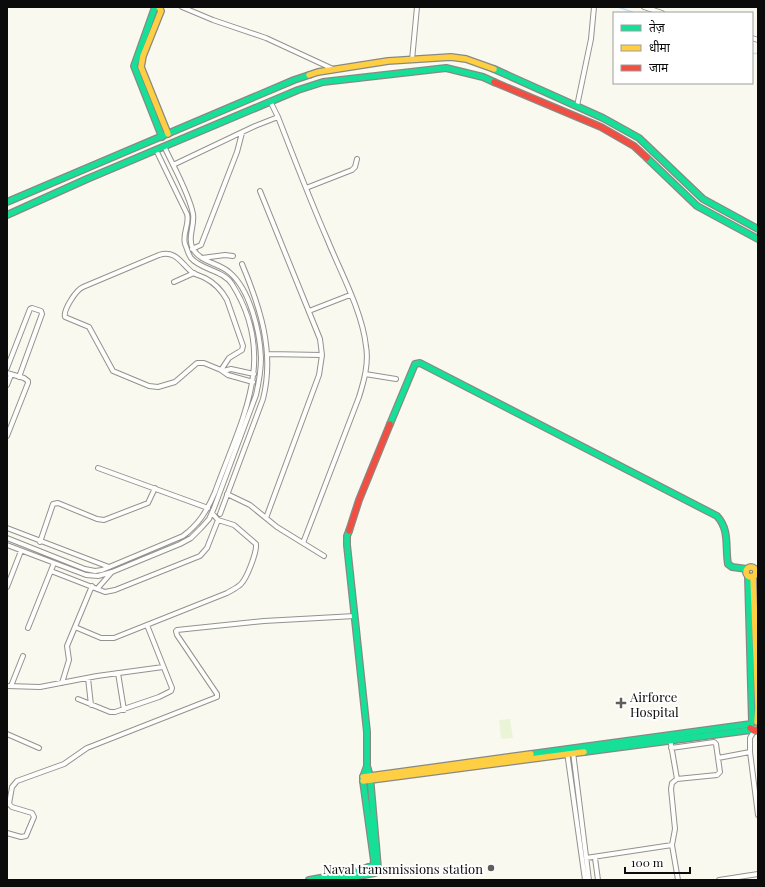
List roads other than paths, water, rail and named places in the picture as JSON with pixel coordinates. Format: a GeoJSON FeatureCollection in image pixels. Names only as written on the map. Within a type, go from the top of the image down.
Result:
{"type":"FeatureCollection","features":[{"type":"Feature","properties":{"kind":"street"},"geometry":{"type":"LineString","coordinates":[[155,7],[141,67],[168,134]]}},
{"type":"Feature","properties":{"kind":"street"},"geometry":{"type":"LineString","coordinates":[[159,7],[161,10],[134,63],[135,70],[162,137]]}},
{"type":"Feature","properties":{"kind":"street"},"geometry":{"type":"LineString","coordinates":[[182,7],[213,20],[266,38],[333,70]]}},
{"type":"Feature","properties":{"kind":"street"},"geometry":{"type":"LineString","coordinates":[[412,60],[417,7]]}},
{"type":"Feature","properties":{"kind":"street"},"geometry":{"type":"LineString","coordinates":[[577,106],[591,39],[594,7]]}},
{"type":"Feature","properties":{"kind":"street"},"geometry":{"type":"LineString","coordinates":[[644,7],[659,12]]}},
{"type":"Feature","properties":{"kind":"street"},"geometry":{"type":"LineString","coordinates":[[7,202],[294,80],[318,72],[388,61],[451,57],[466,59],[482,64],[603,118],[639,138],[703,199],[758,229]]}},
{"type":"Feature","properties":{"kind":"street"},"geometry":{"type":"LineString","coordinates":[[135,70],[141,67]]}},
{"type":"Feature","properties":{"kind":"street"},"geometry":{"type":"LineString","coordinates":[[7,215],[87,179],[298,90],[323,82],[446,68],[483,76],[601,127],[634,146],[697,206],[758,239]]}},
{"type":"Feature","properties":{"kind":"street"},"geometry":{"type":"LineString","coordinates":[[294,80],[298,90]]}},
{"type":"Feature","properties":{"kind":"street"},"geometry":{"type":"LineString","coordinates":[[270,101],[278,117],[350,294],[367,348],[365,374],[359,397],[303,544]]}},
{"type":"Feature","properties":{"kind":"street"},"geometry":{"type":"LineString","coordinates":[[173,165],[242,132],[278,117]]}},
{"type":"Feature","properties":{"kind":"street"},"geometry":{"type":"LineString","coordinates":[[188,251],[201,245],[237,152],[242,132]]}},
{"type":"Feature","properties":{"kind":"street"},"geometry":{"type":"LineString","coordinates":[[7,545],[92,576],[112,572],[180,544],[191,538],[209,519],[212,513],[254,402],[260,380],[261,355],[252,312],[240,284],[225,269],[202,258],[193,249],[191,240],[194,221],[193,212],[164,146]]}},
{"type":"Feature","properties":{"kind":"street"},"geometry":{"type":"LineString","coordinates":[[7,538],[85,569],[95,571],[109,567],[183,536],[200,521],[208,508],[246,410],[253,379],[255,355],[248,317],[230,281],[195,261],[190,256],[184,240],[188,220],[187,214],[156,150]]}},
{"type":"Feature","properties":{"kind":"street"},"geometry":{"type":"LineString","coordinates":[[654,166],[660,158]]}},
{"type":"Feature","properties":{"kind":"street"},"geometry":{"type":"LineString","coordinates":[[306,188],[352,170],[355,167],[357,159]]}},
{"type":"Feature","properties":{"kind":"street"},"geometry":{"type":"LineString","coordinates":[[169,175],[176,172]]}},
{"type":"Feature","properties":{"kind":"street"},"geometry":{"type":"LineString","coordinates":[[260,191],[320,339],[322,355],[319,375],[266,518]]}},
{"type":"Feature","properties":{"kind":"street"},"geometry":{"type":"LineString","coordinates":[[222,370],[230,358],[242,350],[242,343],[223,294],[212,283],[194,273],[175,256],[167,253],[78,289],[64,315],[65,317],[90,327],[113,371],[149,386],[158,387],[175,382],[197,363],[222,370],[231,369],[253,379]]}},
{"type":"Feature","properties":{"kind":"street"},"geometry":{"type":"LineString","coordinates":[[202,258],[225,255],[233,256]]}},
{"type":"Feature","properties":{"kind":"street"},"geometry":{"type":"LineString","coordinates":[[220,514],[263,399],[267,384],[268,354],[260,311],[242,264]]}},
{"type":"Feature","properties":{"kind":"street"},"geometry":{"type":"LineString","coordinates":[[174,282],[194,273]]}},
{"type":"Feature","properties":{"kind":"street"},"geometry":{"type":"LineString","coordinates":[[309,311],[350,294]]}},
{"type":"Feature","properties":{"kind":"street"},"geometry":{"type":"LineString","coordinates":[[7,368],[30,309],[32,308],[41,311],[42,314],[19,377]]}},
{"type":"Feature","properties":{"kind":"street"},"geometry":{"type":"LineString","coordinates":[[255,355],[322,355]]}},
{"type":"Feature","properties":{"kind":"street"},"geometry":{"type":"LineString","coordinates":[[337,880],[375,873],[378,868],[347,536],[359,500],[388,431],[413,365],[416,363],[420,363],[717,516],[722,521],[725,528],[728,564],[732,567],[747,569],[746,573],[754,574],[758,708],[755,727],[750,738],[750,752],[758,814]]}},
{"type":"Feature","properties":{"kind":"street"},"geometry":{"type":"LineString","coordinates":[[222,370],[228,376],[260,380]]}},
{"type":"Feature","properties":{"kind":"street"},"geometry":{"type":"LineString","coordinates":[[7,385],[9,374],[27,380],[28,383],[7,436]]}},
{"type":"Feature","properties":{"kind":"street"},"geometry":{"type":"LineString","coordinates":[[365,374],[396,379]]}},
{"type":"Feature","properties":{"kind":"street"},"geometry":{"type":"LineString","coordinates":[[98,468],[208,508]]}},
{"type":"Feature","properties":{"kind":"street"},"geometry":{"type":"LineString","coordinates":[[40,542],[54,504],[58,503],[97,519],[104,520],[148,503],[155,488]]}},
{"type":"Feature","properties":{"kind":"street"},"geometry":{"type":"LineString","coordinates":[[215,490],[250,505],[277,527],[324,556]]}},
{"type":"Feature","properties":{"kind":"street"},"geometry":{"type":"LineString","coordinates":[[75,627],[101,638],[107,639],[121,636],[227,593],[237,587],[245,579],[256,549],[256,544],[234,525],[218,520],[212,513]]}},
{"type":"Feature","properties":{"kind":"street"},"geometry":{"type":"LineString","coordinates":[[50,571],[97,589],[108,592],[115,590],[200,556],[207,548],[218,520]]}},
{"type":"Feature","properties":{"kind":"street"},"geometry":{"type":"LineString","coordinates":[[7,528],[40,542],[109,567]]}},
{"type":"Feature","properties":{"kind":"street"},"geometry":{"type":"LineString","coordinates":[[7,587],[21,551]]}},
{"type":"Feature","properties":{"kind":"street"},"geometry":{"type":"LineString","coordinates":[[28,628],[54,563]]}},
{"type":"Feature","properties":{"kind":"street"},"geometry":{"type":"LineString","coordinates":[[97,589],[112,572]]}},
{"type":"Feature","properties":{"kind":"street"},"geometry":{"type":"LineString","coordinates":[[62,683],[69,660],[68,646],[92,586]]}},
{"type":"Feature","properties":{"kind":"street"},"geometry":{"type":"LineString","coordinates":[[7,833],[21,837],[26,836],[34,817],[32,814],[12,807],[9,804],[12,787],[17,782],[64,764],[87,748],[217,697],[217,694],[177,635],[177,630],[257,621],[354,616]]}},
{"type":"Feature","properties":{"kind":"street"},"geometry":{"type":"LineString","coordinates":[[78,700],[110,712],[115,712],[159,697],[171,691],[172,688],[147,625]]}},
{"type":"Feature","properties":{"kind":"street"},"geometry":{"type":"LineString","coordinates":[[23,656],[9,686],[40,687],[118,673],[163,667]]}},
{"type":"Feature","properties":{"kind":"street"},"geometry":{"type":"LineString","coordinates":[[118,673],[124,710]]}},
{"type":"Feature","properties":{"kind":"street"},"geometry":{"type":"LineString","coordinates":[[88,678],[92,705]]}},
{"type":"Feature","properties":{"kind":"street"},"geometry":{"type":"LineString","coordinates":[[363,779],[755,727]]}},
{"type":"Feature","properties":{"kind":"street"},"geometry":{"type":"LineString","coordinates":[[7,734],[40,748]]}},
{"type":"Feature","properties":{"kind":"street"},"geometry":{"type":"LineString","coordinates":[[670,738],[677,779]]}},
{"type":"Feature","properties":{"kind":"street"},"geometry":{"type":"LineString","coordinates":[[671,748],[714,742],[716,744],[720,774],[677,779],[672,783],[671,789],[675,829],[672,845],[678,880]]}},
{"type":"Feature","properties":{"kind":"street"},"geometry":{"type":"LineString","coordinates":[[570,751],[589,880]]}},
{"type":"Feature","properties":{"kind":"street"},"geometry":{"type":"LineString","coordinates":[[570,751],[585,880]]}},
{"type":"Feature","properties":{"kind":"street"},"geometry":{"type":"LineString","coordinates":[[718,758],[750,752]]}},
{"type":"Feature","properties":{"kind":"street"},"geometry":{"type":"LineString","coordinates":[[309,880],[359,871],[373,865],[374,861],[363,779],[368,766]]}},
{"type":"Feature","properties":{"kind":"street"},"geometry":{"type":"LineString","coordinates":[[753,776],[758,776]]}},
{"type":"Feature","properties":{"kind":"street"},"geometry":{"type":"LineString","coordinates":[[586,858],[595,858],[672,845]]}},
{"type":"Feature","properties":{"kind":"street"},"geometry":{"type":"LineString","coordinates":[[595,858],[598,880]]}},
{"type":"Feature","properties":{"kind":"street"},"geometry":{"type":"LineString","coordinates":[[719,880],[758,874]]}},
{"type":"Feature","properties":{"kind":"waterway"},"geometry":{"type":"LineString","coordinates":[[618,7],[632,12]]}},
{"type":"Feature","properties":{"kind":"waterway"},"geometry":{"type":"LineString","coordinates":[[753,54],[758,53]]}},
{"type":"Feature","properties":{"kind":"place","name":"Airforce Hospital"},"geometry":{"type":"Point","coordinates":[621,703]}},
{"type":"Feature","properties":{"kind":"place","name":"Naval transmissions station"},"geometry":{"type":"Point","coordinates":[491,868]}}]}
